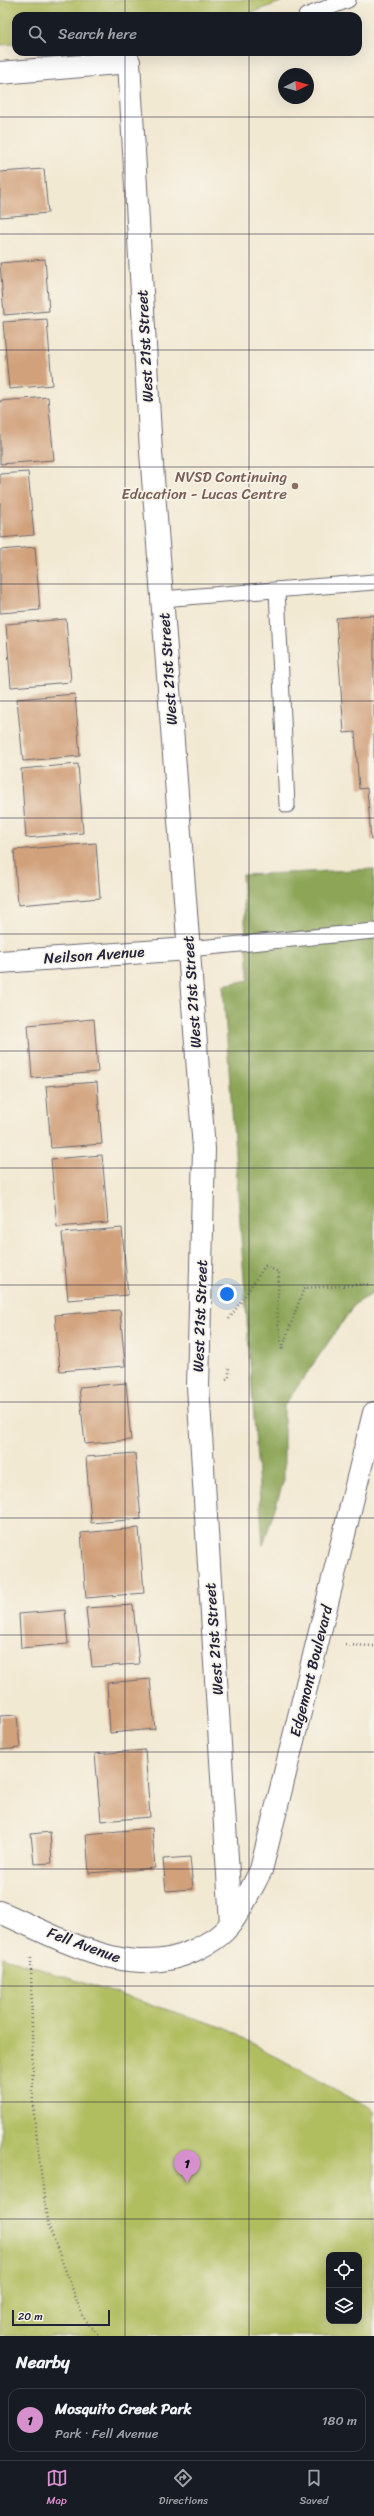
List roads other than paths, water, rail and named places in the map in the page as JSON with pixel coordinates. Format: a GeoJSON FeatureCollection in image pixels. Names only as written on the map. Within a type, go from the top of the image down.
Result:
{"type":"FeatureCollection","features":[{"type":"Feature","properties":{"kind":"street","name":"West 21st Street"},"geometry":{"type":"LineString","coordinates":[[0,73],[129,62],[151,444],[204,1149],[198,1386],[232,1923]]}},
{"type":"Feature","properties":{"kind":"street","name":"Neilson Avenue"},"geometry":{"type":"LineString","coordinates":[[0,962],[189,949]]}},
{"type":"Feature","properties":{"kind":"street","name":"Edgemont Boulevard"},"geometry":{"type":"LineString","coordinates":[[232,1923],[261,1870],[374,1413]]}},
{"type":"Feature","properties":{"kind":"street","name":"Fell Avenue"},"geometry":{"type":"LineString","coordinates":[[0,1912],[115,1959],[145,1963],[179,1958],[214,1941],[232,1923]]}},
{"type":"Feature","properties":{"kind":"lane"},"geometry":{"type":"LineString","coordinates":[[316,12],[348,0]]}},
{"type":"Feature","properties":{"kind":"lane"},"geometry":{"type":"LineString","coordinates":[[162,599],[374,582]]}},
{"type":"Feature","properties":{"kind":"lane"},"geometry":{"type":"LineString","coordinates":[[277,590],[287,805]]}},
{"type":"Feature","properties":{"kind":"lane"},"geometry":{"type":"LineString","coordinates":[[189,949],[374,931]]}},
{"type":"Feature","properties":{"kind":"place","name":"NVSD Continuing Education - Lucas Centre"},"geometry":{"type":"Point","coordinates":[295,486]}},
{"type":"Feature","properties":{"kind":"place","name":"Mosquito Creek Park"},"geometry":{"type":"Point","coordinates":[187,2183]}}]}
